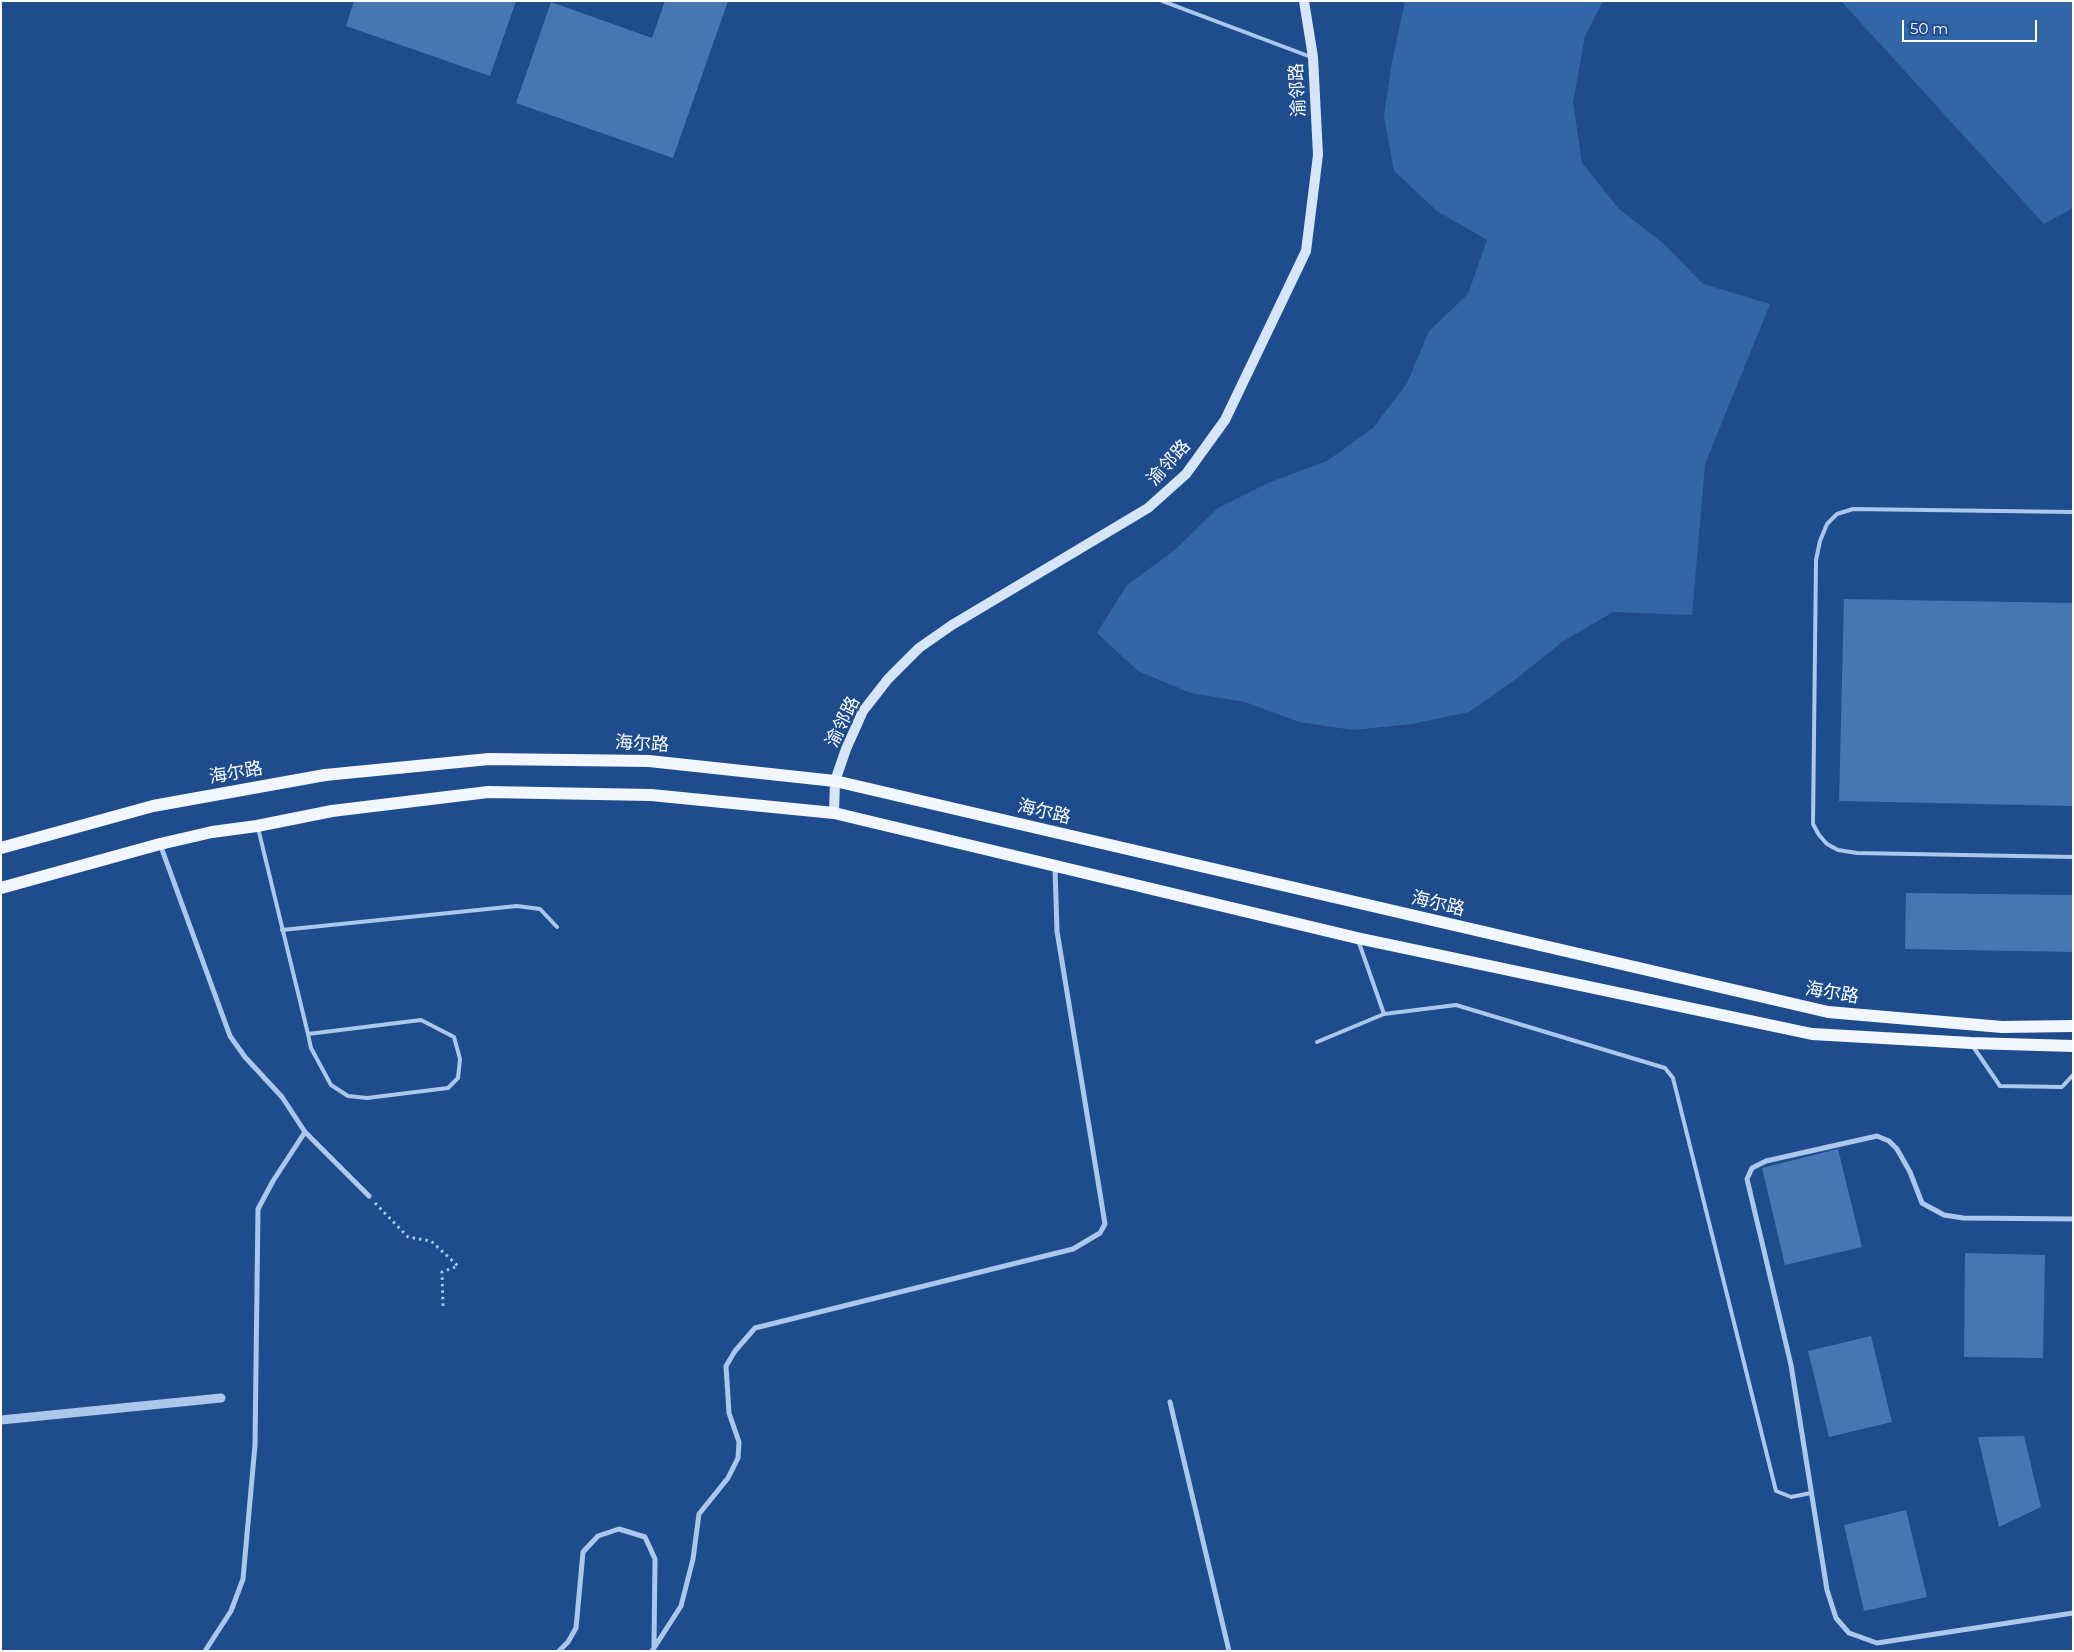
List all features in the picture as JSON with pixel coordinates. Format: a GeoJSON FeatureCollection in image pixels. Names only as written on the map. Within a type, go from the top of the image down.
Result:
{"type":"FeatureCollection","features":[{"type":"Feature","properties":{"kind":"main road","name":"渝邻路"},"geometry":{"type":"LineString","coordinates":[[834,813],[835,781],[846,749],[863,711],[888,678],[919,648],[952,624],[1148,508],[1186,474],[1225,420],[1306,251],[1318,155],[1314,58],[1304,1]]}},
{"type":"Feature","properties":{"kind":"main road","name":"海尔路"},"geometry":{"type":"LineString","coordinates":[[1,848],[153,806],[325,775],[489,760],[649,760],[835,781],[1828,1012],[2002,1027],[2073,1026]]}},
{"type":"Feature","properties":{"kind":"main road"},"geometry":{"type":"LineString","coordinates":[[1,888],[160,844],[212,832],[257,826],[332,811],[488,792],[651,795],[834,813],[1357,938],[1812,1034],[1971,1043],[2073,1046]]}},
{"type":"Feature","properties":{"kind":"street"},"geometry":{"type":"LineString","coordinates":[[160,844],[230,1036],[245,1057],[282,1097],[305,1132],[369,1196]]}},
{"type":"Feature","properties":{"kind":"street"},"geometry":{"type":"LineString","coordinates":[[653,1649],[681,1606],[693,1560],[699,1514],[728,1478],[738,1458],[739,1442],[729,1413],[726,1366],[735,1351],[755,1328],[1073,1248],[1100,1233],[1104,1224],[1057,931],[1055,867]]}},
{"type":"Feature","properties":{"kind":"street"},"geometry":{"type":"LineString","coordinates":[[205,1651],[231,1611],[243,1579],[256,1445],[258,1210],[273,1181],[305,1132]]}},
{"type":"Feature","properties":{"kind":"street"},"geometry":{"type":"LineString","coordinates":[[2073,1219],[1963,1218],[1944,1215],[1922,1203],[1910,1172],[1897,1149],[1889,1141],[1877,1136],[1766,1162],[1752,1168],[1747,1179],[1791,1365],[1827,1590],[1836,1618],[1849,1633],[1877,1643],[2073,1613]]}},
{"type":"Feature","properties":{"kind":"street"},"geometry":{"type":"LineString","coordinates":[[1,1420],[221,1398]]}},
{"type":"Feature","properties":{"kind":"street"},"geometry":{"type":"LineString","coordinates":[[1170,1402],[1229,1651]]}},
{"type":"Feature","properties":{"kind":"street"},"geometry":{"type":"LineString","coordinates":[[559,1651],[568,1642],[576,1628],[582,1552],[598,1536],[619,1529],[646,1537],[655,1559],[653,1649]]}},
{"type":"Feature","properties":{"kind":"lane"},"geometry":{"type":"LineString","coordinates":[[1162,1],[1314,58]]}},
{"type":"Feature","properties":{"kind":"lane"},"geometry":{"type":"LineString","coordinates":[[2073,512],[1853,509],[1837,514],[1827,524],[1820,541],[1816,560],[1813,824],[1827,844],[1838,850],[1857,853],[2073,857]]}},
{"type":"Feature","properties":{"kind":"lane"},"geometry":{"type":"LineString","coordinates":[[257,826],[311,1048],[331,1085],[348,1096],[367,1098],[448,1088],[458,1078],[460,1059],[454,1037],[421,1020],[308,1034]]}},
{"type":"Feature","properties":{"kind":"lane"},"geometry":{"type":"LineString","coordinates":[[282,930],[517,906],[540,909],[557,927]]}},
{"type":"Feature","properties":{"kind":"lane"},"geometry":{"type":"LineString","coordinates":[[1357,938],[1384,1014]]}},
{"type":"Feature","properties":{"kind":"lane"},"geometry":{"type":"LineString","coordinates":[[1317,1042],[1384,1014],[1456,1005],[1665,1068],[1673,1078],[1776,1491],[1791,1498],[1811,1493]]}},
{"type":"Feature","properties":{"kind":"lane"},"geometry":{"type":"LineString","coordinates":[[1971,1043],[2000,1086],[2062,1087],[2073,1075]]}},
{"type":"Feature","properties":{"kind":"path"},"geometry":{"type":"LineString","coordinates":[[369,1196],[408,1237],[431,1241],[458,1266],[442,1272],[443,1306]]}},
{"type":"Feature","properties":{"kind":"shaded area"},"geometry":{"type":"Polygon","coordinates":[[[1405,1],[1603,1],[1585,36],[1573,102],[1582,163],[1619,209],[1664,244],[1703,284],[1770,304],[1705,464],[1692,615],[1613,612],[1562,642],[1516,679],[1469,712],[1412,724],[1353,730],[1299,722],[1245,702],[1191,693],[1138,671],[1097,633],[1127,585],[1176,549],[1218,508],[1268,483],[1327,461],[1373,428],[1407,383],[1429,331],[1468,294],[1487,240],[1437,211],[1394,171],[1384,116],[1392,62],[1405,1]]]}},
{"type":"Feature","properties":{"kind":"shaded area"},"geometry":{"type":"Polygon","coordinates":[[[1841,1],[2073,1],[2073,208],[2044,224],[1841,1]]]}},
{"type":"Feature","properties":{"kind":"building"},"geometry":{"type":"Polygon","coordinates":[[[354,1],[516,1],[490,76],[346,26],[354,1]]]}},
{"type":"Feature","properties":{"kind":"building"},"geometry":{"type":"Polygon","coordinates":[[[665,1],[728,1],[673,158],[516,103],[551,2],[652,38],[665,1]]]}},
{"type":"Feature","properties":{"kind":"building"},"geometry":{"type":"Polygon","coordinates":[[[1844,599],[2073,603],[2073,806],[1839,801],[1844,599]]]}},
{"type":"Feature","properties":{"kind":"building"},"geometry":{"type":"Polygon","coordinates":[[[1906,893],[2073,895],[2073,952],[1905,949],[1906,893]]]}},
{"type":"Feature","properties":{"kind":"building"},"geometry":{"type":"Polygon","coordinates":[[[1838,1149],[1862,1247],[1785,1265],[1762,1168],[1838,1149]]]}},
{"type":"Feature","properties":{"kind":"building"},"geometry":{"type":"Polygon","coordinates":[[[1965,1253],[2045,1255],[2043,1358],[1964,1357],[1965,1253]]]}},
{"type":"Feature","properties":{"kind":"building"},"geometry":{"type":"Polygon","coordinates":[[[1871,1336],[1892,1422],[1829,1437],[1808,1351],[1871,1336]]]}},
{"type":"Feature","properties":{"kind":"building"},"geometry":{"type":"Polygon","coordinates":[[[2024,1436],[2041,1507],[1999,1527],[1978,1437],[2024,1436]]]}},
{"type":"Feature","properties":{"kind":"building"},"geometry":{"type":"Polygon","coordinates":[[[1906,1510],[1927,1597],[1864,1611],[1844,1525],[1906,1510]]]}}]}
